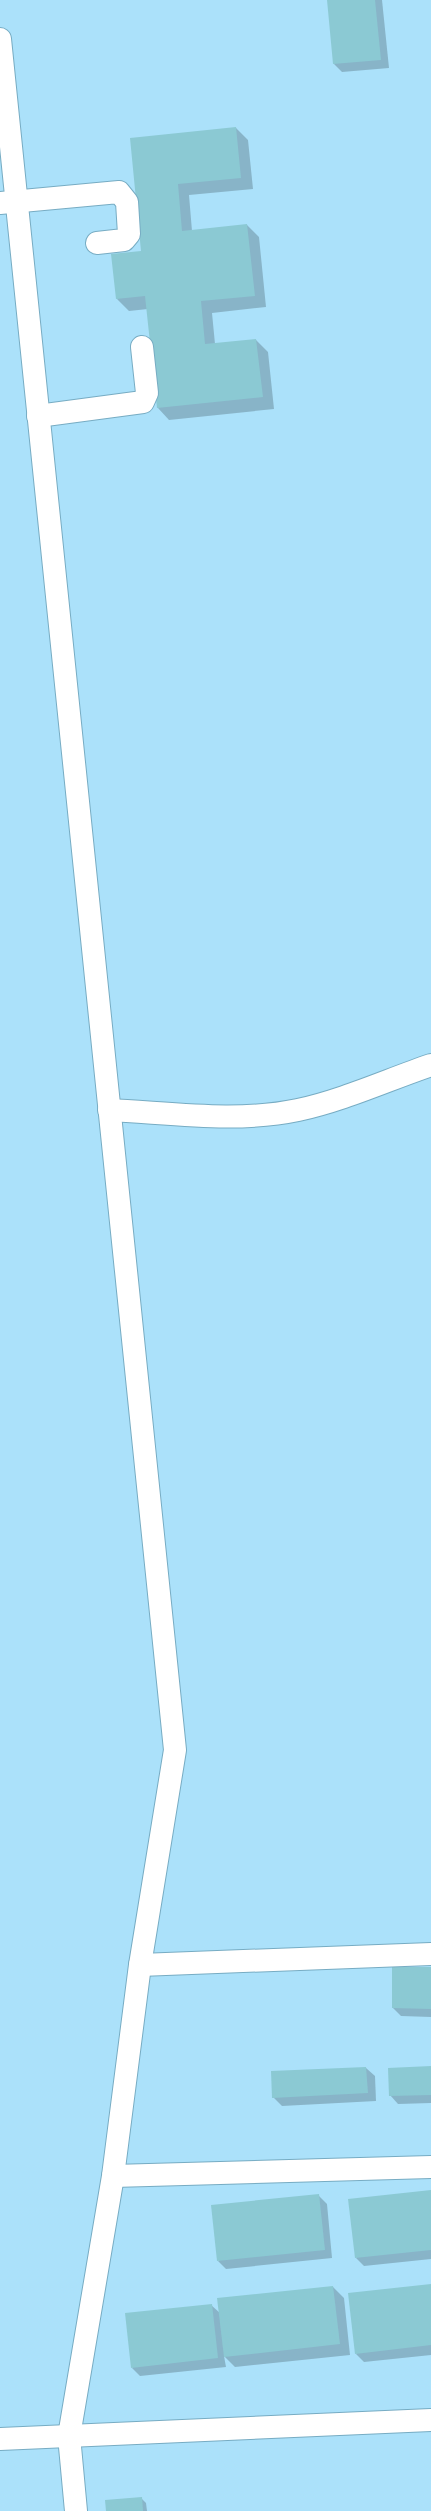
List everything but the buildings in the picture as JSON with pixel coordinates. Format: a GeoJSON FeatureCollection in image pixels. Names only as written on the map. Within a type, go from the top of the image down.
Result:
{"type":"FeatureCollection","features":[{"type":"Feature","properties":{"kind":"street"},"geometry":{"type":"LineString","coordinates":[[0,39],[8,202],[38,416],[174,1750],[140,1965],[113,2176],[69,2436],[76,2511]]}},
{"type":"Feature","properties":{"kind":"street"},"geometry":{"type":"LineString","coordinates":[[8,202],[119,192],[126,202],[129,234],[124,240],[97,243]]}},
{"type":"Feature","properties":{"kind":"street"},"geometry":{"type":"LineString","coordinates":[[38,416],[143,402],[147,393],[142,347]]}},
{"type":"Feature","properties":{"kind":"street"},"geometry":{"type":"LineString","coordinates":[[109,1110],[255,1116],[331,1101],[431,1065]]}},
{"type":"Feature","properties":{"kind":"street"},"geometry":{"type":"LineString","coordinates":[[140,1965],[431,1954]]}},
{"type":"Feature","properties":{"kind":"street"},"geometry":{"type":"LineString","coordinates":[[113,2176],[431,2167]]}},
{"type":"Feature","properties":{"kind":"street"},"geometry":{"type":"LineString","coordinates":[[0,2439],[431,2420]]}}]}
